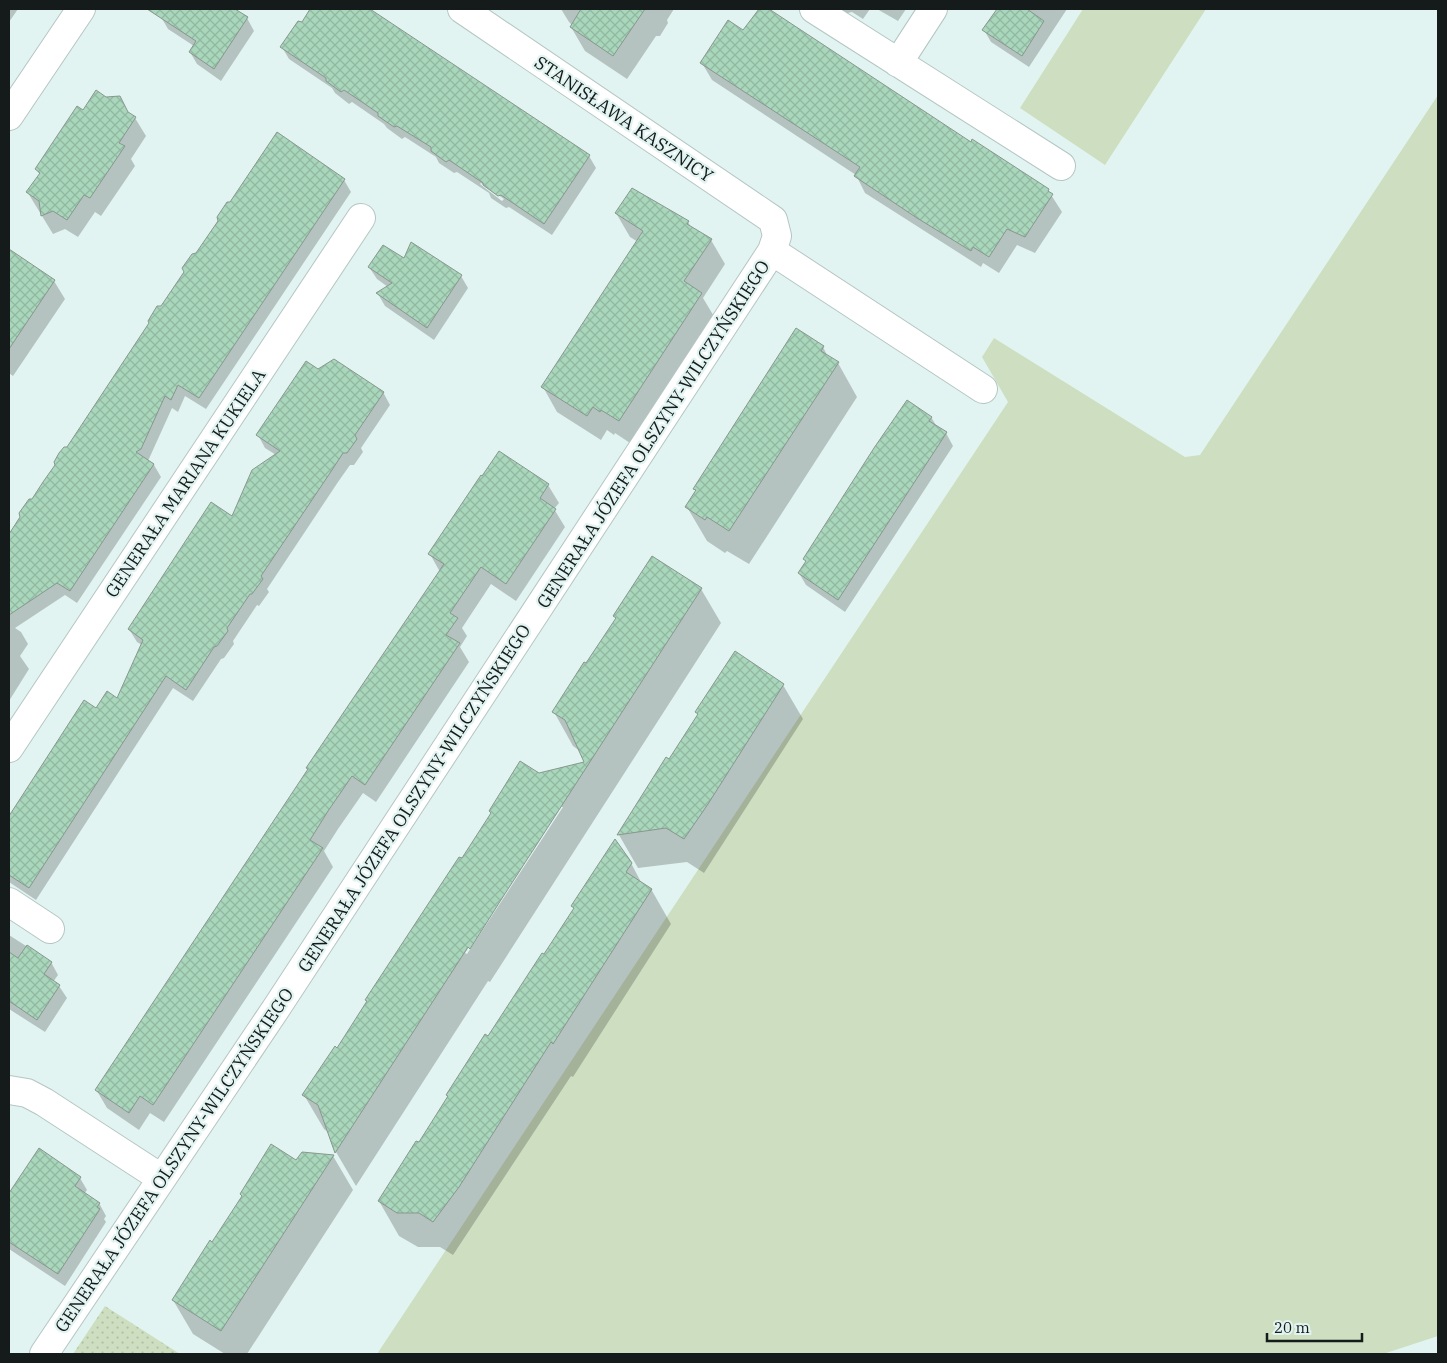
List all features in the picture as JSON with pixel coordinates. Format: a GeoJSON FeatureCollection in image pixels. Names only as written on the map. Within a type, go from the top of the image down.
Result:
{"type":"FeatureCollection","features":[{"type":"Feature","properties":{"kind":"street"},"geometry":{"type":"LineString","coordinates":[[9,116],[81,9]]}},
{"type":"Feature","properties":{"kind":"street","name":"STANISŁAWA KASZNICY"},"geometry":{"type":"LineString","coordinates":[[462,9],[492,17],[773,220],[774,244]]}},
{"type":"Feature","properties":{"kind":"street"},"geometry":{"type":"LineString","coordinates":[[814,9],[1061,166]]}},
{"type":"Feature","properties":{"kind":"street"},"geometry":{"type":"LineString","coordinates":[[898,63],[933,9]]}},
{"type":"Feature","properties":{"kind":"street","name":"GENERAŁA MARIANA KUKIELA"},"geometry":{"type":"LineString","coordinates":[[9,748],[361,218]]}},
{"type":"Feature","properties":{"kind":"street"},"geometry":{"type":"LineString","coordinates":[[774,244],[983,389]]}},
{"type":"Feature","properties":{"kind":"street","name":"GENERAŁA JÓZEFA OLSZYNY-WILCZYŃSKIEGO"},"geometry":{"type":"LineString","coordinates":[[44,1354],[288,991],[774,244]]}},
{"type":"Feature","properties":{"kind":"street"},"geometry":{"type":"LineString","coordinates":[[9,902],[50,929]]}},
{"type":"Feature","properties":{"kind":"street"},"geometry":{"type":"LineString","coordinates":[[9,1090],[28,1093],[44,1102],[161,1178]]}},
{"type":"Feature","properties":{"kind":"green space"},"geometry":{"type":"Polygon","coordinates":[[[1083,9],[1206,9],[1105,165],[1020,108],[1083,9]]]}},
{"type":"Feature","properties":{"kind":"green space"},"geometry":{"type":"Polygon","coordinates":[[[1438,95],[1438,1336],[1383,1354],[377,1354],[1008,402],[982,357],[994,338],[1185,457],[1200,455],[1438,95]]]}},
{"type":"Feature","properties":{"kind":"green space"},"geometry":{"type":"Polygon","coordinates":[[[105,1306],[180,1354],[73,1354],[105,1306]]]}},
{"type":"Feature","properties":{"kind":"building"},"geometry":{"type":"Polygon","coordinates":[[[147,9],[235,9],[248,17],[214,69],[189,52],[196,41],[147,9]]]}},
{"type":"Feature","properties":{"kind":"building"},"geometry":{"type":"Polygon","coordinates":[[[310,9],[370,9],[590,155],[544,224],[501,195],[498,196],[483,185],[483,183],[449,160],[446,162],[431,151],[431,147],[397,126],[394,127],[378,116],[378,113],[344,90],[341,92],[326,81],[326,78],[280,47],[298,21],[302,22],[310,9]]]}},
{"type":"Feature","properties":{"kind":"building"},"geometry":{"type":"Polygon","coordinates":[[[581,9],[645,9],[613,56],[570,27],[581,9]]]}},
{"type":"Feature","properties":{"kind":"building"},"geometry":{"type":"Polygon","coordinates":[[[759,9],[769,9],[971,142],[972,139],[1049,189],[1048,191],[1053,194],[1025,237],[1007,229],[989,257],[973,247],[971,251],[854,176],[860,167],[700,63],[728,20],[743,30],[759,9]]]}},
{"type":"Feature","properties":{"kind":"building"},"geometry":{"type":"Polygon","coordinates":[[[997,9],[1027,9],[1044,21],[1022,56],[982,30],[997,9]]]}},
{"type":"Feature","properties":{"kind":"building"},"geometry":{"type":"Polygon","coordinates":[[[96,90],[106,97],[120,96],[128,112],[136,117],[119,143],[125,146],[90,198],[84,195],[67,220],[53,211],[41,216],[39,201],[26,192],[40,173],[35,169],[77,106],[83,110],[96,90]]]}},
{"type":"Feature","properties":{"kind":"building"},"geometry":{"type":"Polygon","coordinates":[[[277,132],[345,179],[199,398],[178,385],[171,400],[165,396],[141,449],[136,452],[154,464],[70,591],[57,583],[9,615],[9,534],[20,517],[19,513],[29,499],[32,499],[55,465],[54,462],[59,453],[64,447],[67,447],[149,323],[148,321],[157,306],[161,306],[184,272],[182,268],[192,254],[196,253],[218,221],[217,217],[227,202],[230,202],[277,132]]]}},
{"type":"Feature","properties":{"kind":"building"},"geometry":{"type":"Polygon","coordinates":[[[632,188],[689,221],[687,224],[712,239],[684,281],[702,293],[619,421],[593,407],[587,416],[541,387],[643,231],[615,213],[632,188]]]}},
{"type":"Feature","properties":{"kind":"building"},"geometry":{"type":"Polygon","coordinates":[[[411,242],[462,275],[427,328],[376,293],[392,283],[368,267],[383,245],[404,258],[411,242]]]}},
{"type":"Feature","properties":{"kind":"building"},"geometry":{"type":"Polygon","coordinates":[[[9,249],[55,280],[9,349],[9,249]]]}},
{"type":"Feature","properties":{"kind":"building"},"geometry":{"type":"Polygon","coordinates":[[[796,328],[824,346],[821,351],[839,362],[729,531],[707,517],[705,520],[685,507],[696,490],[693,489],[796,328]]]}},
{"type":"Feature","properties":{"kind":"building"},"geometry":{"type":"Polygon","coordinates":[[[334,359],[384,392],[355,435],[357,439],[347,453],[343,453],[261,576],[263,579],[252,594],[250,594],[227,628],[228,631],[217,646],[214,647],[186,690],[166,676],[29,888],[9,875],[9,816],[84,700],[96,708],[107,691],[117,698],[143,640],[128,629],[211,502],[232,516],[252,470],[280,451],[256,435],[306,361],[318,369],[334,359]]]}},
{"type":"Feature","properties":{"kind":"building"},"geometry":{"type":"Polygon","coordinates":[[[907,400],[932,417],[929,421],[947,432],[838,600],[798,573],[806,561],[803,559],[907,400]]]}},
{"type":"Feature","properties":{"kind":"building"},"geometry":{"type":"Polygon","coordinates":[[[499,451],[549,484],[540,498],[556,509],[506,584],[481,567],[450,613],[458,618],[446,635],[460,643],[365,785],[352,776],[328,811],[310,840],[323,848],[153,1105],[140,1096],[129,1113],[95,1090],[308,769],[306,768],[444,564],[428,554],[499,451]]]}},
{"type":"Feature","properties":{"kind":"building"},"geometry":{"type":"Polygon","coordinates":[[[652,556],[702,588],[470,949],[468,947],[335,1153],[318,1105],[302,1095],[335,1046],[337,1048],[367,1001],[365,1000],[459,857],[462,858],[491,813],[489,811],[520,761],[539,773],[584,762],[565,720],[552,712],[584,662],[586,663],[616,618],[613,616],[652,556]]]}},
{"type":"Feature","properties":{"kind":"building"},"geometry":{"type":"Polygon","coordinates":[[[735,651],[784,684],[708,804],[684,839],[666,828],[617,835],[666,757],[669,759],[698,714],[695,712],[735,651]]]}},
{"type":"Feature","properties":{"kind":"building"},"geometry":{"type":"Polygon","coordinates":[[[615,839],[632,863],[626,872],[652,889],[553,1044],[551,1042],[459,1187],[433,1222],[419,1213],[397,1213],[378,1201],[416,1141],[419,1142],[485,1034],[488,1036],[542,953],[544,954],[574,908],[571,906],[615,839]]]}},
{"type":"Feature","properties":{"kind":"building"},"geometry":{"type":"Polygon","coordinates":[[[27,945],[52,962],[44,974],[60,985],[37,1020],[9,1001],[9,952],[18,958],[27,945]]]}},
{"type":"Feature","properties":{"kind":"building"},"geometry":{"type":"Polygon","coordinates":[[[271,1144],[296,1160],[302,1152],[334,1155],[221,1331],[172,1300],[210,1240],[212,1242],[242,1196],[240,1194],[271,1144]]]}},
{"type":"Feature","properties":{"kind":"building"},"geometry":{"type":"Polygon","coordinates":[[[39,1148],[81,1177],[75,1186],[100,1203],[97,1207],[100,1209],[58,1274],[9,1242],[9,1193],[39,1148]]]}}]}
